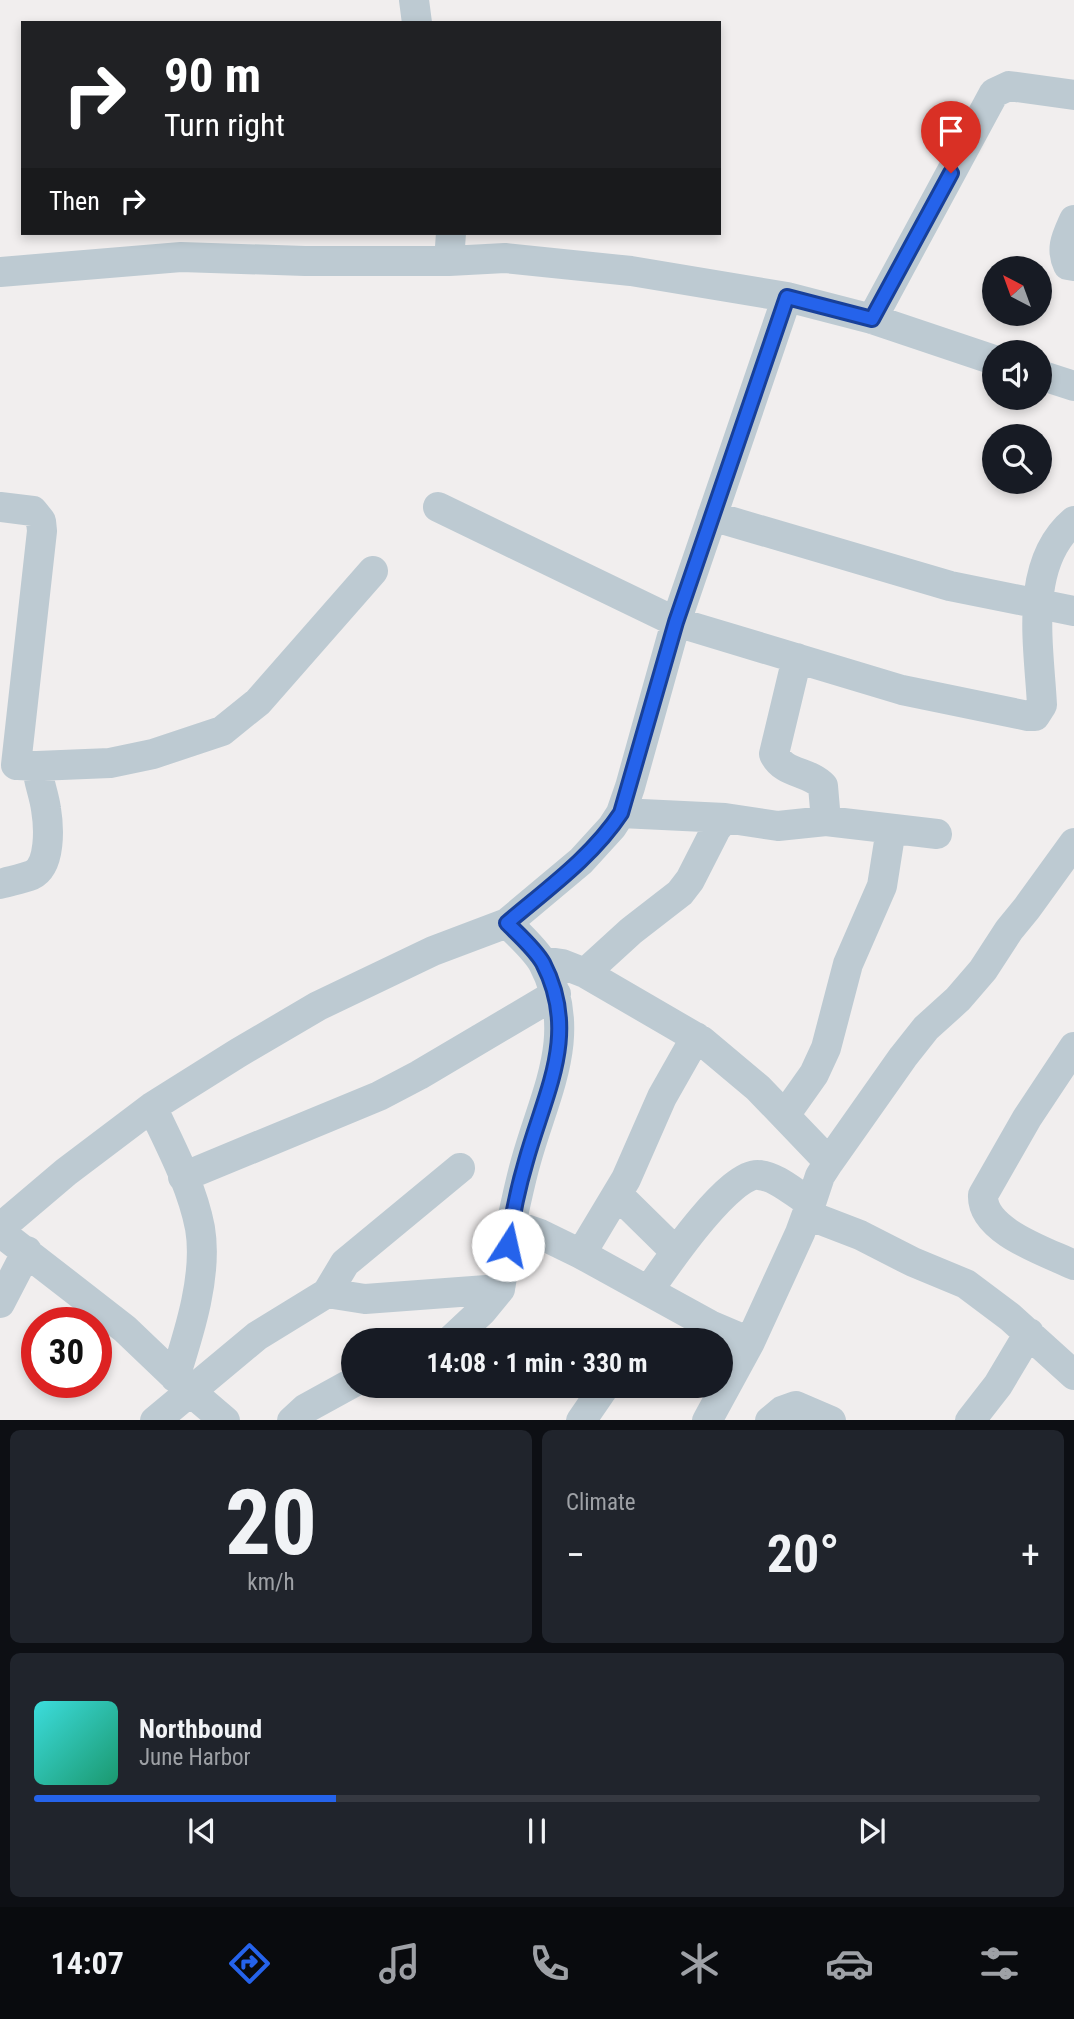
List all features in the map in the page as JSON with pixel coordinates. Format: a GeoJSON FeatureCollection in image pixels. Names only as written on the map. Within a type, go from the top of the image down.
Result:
{"type":"FeatureCollection","features":[{"type":"Feature","properties":{"kind":"street"},"geometry":{"type":"LineString","coordinates":[[414,0],[417,21]]}},
{"type":"Feature","properties":{"kind":"street"},"geometry":{"type":"LineString","coordinates":[[872,319],[994,93],[1009,86],[1074,95]]}},
{"type":"Feature","properties":{"kind":"street"},"geometry":{"type":"LineString","coordinates":[[1074,220],[1063,244],[1068,265],[1074,266]]}},
{"type":"Feature","properties":{"kind":"street"},"geometry":{"type":"LineString","coordinates":[[0,272],[181,257],[305,261],[450,247],[505,258],[631,271],[787,297],[872,319],[982,356]]}},
{"type":"Feature","properties":{"kind":"street"},"geometry":{"type":"LineString","coordinates":[[225,1420],[183,1385],[125,1329],[0,1230],[66,1172],[152,1107],[318,1006],[450,943],[507,923],[581,861],[612,827],[621,813],[676,622],[787,297]]}},
{"type":"Feature","properties":{"kind":"street"},"geometry":{"type":"LineString","coordinates":[[1052,378],[1074,386]]}},
{"type":"Feature","properties":{"kind":"street"},"geometry":{"type":"LineString","coordinates":[[0,507],[33,511],[41,521],[42,531],[18,767]]}},
{"type":"Feature","properties":{"kind":"street"},"geometry":{"type":"LineString","coordinates":[[438,507],[676,622],[902,690],[1028,716],[1035,716],[1042,705],[1039,605],[1044,563],[1056,539],[1074,521]]}},
{"type":"Feature","properties":{"kind":"street"},"geometry":{"type":"LineString","coordinates":[[712,516],[950,586],[1074,611]]}},
{"type":"Feature","properties":{"kind":"street"},"geometry":{"type":"LineString","coordinates":[[18,767],[110,763],[153,754],[222,731],[258,702],[373,571]]}},
{"type":"Feature","properties":{"kind":"street"},"geometry":{"type":"LineString","coordinates":[[797,658],[774,754],[783,766],[814,778],[823,786],[827,821]]}},
{"type":"Feature","properties":{"kind":"street"},"geometry":{"type":"LineString","coordinates":[[0,884],[32,875],[40,869],[44,861],[48,832],[46,807],[38,779],[18,767]]}},
{"type":"Feature","properties":{"kind":"street"},"geometry":{"type":"LineString","coordinates":[[621,813],[725,818],[778,826],[827,821],[937,834]]}},
{"type":"Feature","properties":{"kind":"street"},"geometry":{"type":"LineString","coordinates":[[585,973],[691,880],[716,829],[725,818]]}},
{"type":"Feature","properties":{"kind":"street"},"geometry":{"type":"LineString","coordinates":[[785,1115],[801,1095],[827,1048],[848,964],[882,886],[891,829]]}},
{"type":"Feature","properties":{"kind":"street"},"geometry":{"type":"LineString","coordinates":[[707,1420],[750,1342],[809,1209],[820,1175],[903,1057],[926,1028],[958,999],[983,970],[1009,930],[1074,843]]}},
{"type":"Feature","properties":{"kind":"street"},"geometry":{"type":"LineString","coordinates":[[463,1328],[500,1289],[511,1224],[526,1162],[560,1042],[561,1024],[556,994],[542,961],[507,923]]}},
{"type":"Feature","properties":{"kind":"street"},"geometry":{"type":"LineString","coordinates":[[542,961],[585,973],[696,1037],[729,1062],[785,1115],[829,1162]]}},
{"type":"Feature","properties":{"kind":"street"},"geometry":{"type":"LineString","coordinates":[[183,1177],[379,1096],[556,994]]}},
{"type":"Feature","properties":{"kind":"street"},"geometry":{"type":"LineString","coordinates":[[581,1254],[617,1194],[642,1146],[662,1097],[696,1037]]}},
{"type":"Feature","properties":{"kind":"street"},"geometry":{"type":"LineString","coordinates":[[1074,1047],[1027,1118],[982,1201],[988,1214],[1004,1230],[1074,1265]]}},
{"type":"Feature","properties":{"kind":"street"},"geometry":{"type":"LineString","coordinates":[[152,1107],[183,1177],[200,1231],[201,1250],[183,1385]]}},
{"type":"Feature","properties":{"kind":"street"},"geometry":{"type":"LineString","coordinates":[[155,1420],[183,1385],[327,1293],[345,1263],[460,1168]]}},
{"type":"Feature","properties":{"kind":"street"},"geometry":{"type":"LineString","coordinates":[[649,1290],[700,1221],[723,1198],[753,1175],[773,1179],[809,1209],[913,1262],[966,1284],[1030,1333],[1074,1375]]}},
{"type":"Feature","properties":{"kind":"street"},"geometry":{"type":"LineString","coordinates":[[617,1194],[676,1252]]}},
{"type":"Feature","properties":{"kind":"street"},"geometry":{"type":"LineString","coordinates":[[511,1224],[540,1234],[581,1254],[710,1325],[750,1342]]}},
{"type":"Feature","properties":{"kind":"street"},"geometry":{"type":"LineString","coordinates":[[0,1303],[27,1251]]}},
{"type":"Feature","properties":{"kind":"street"},"geometry":{"type":"LineString","coordinates":[[327,1293],[365,1299],[500,1289]]}},
{"type":"Feature","properties":{"kind":"street"},"geometry":{"type":"LineString","coordinates":[[970,1420],[998,1385],[1030,1333]]}},
{"type":"Feature","properties":{"kind":"street"},"geometry":{"type":"LineString","coordinates":[[292,1420],[341,1389]]}},
{"type":"Feature","properties":{"kind":"street"},"geometry":{"type":"LineString","coordinates":[[581,1420],[597,1398]]}},
{"type":"Feature","properties":{"kind":"street"},"geometry":{"type":"LineString","coordinates":[[770,1420],[782,1410],[796,1406],[807,1408],[831,1420]]}},
{"type":"Feature","properties":{"kind":"route"},"geometry":{"type":"LineString","coordinates":[[508,1245],[526,1162],[550,1084],[560,1042],[561,1024],[556,994],[542,961],[507,923],[581,861],[621,813],[676,622],[787,297],[872,319],[951,173]]}}]}
